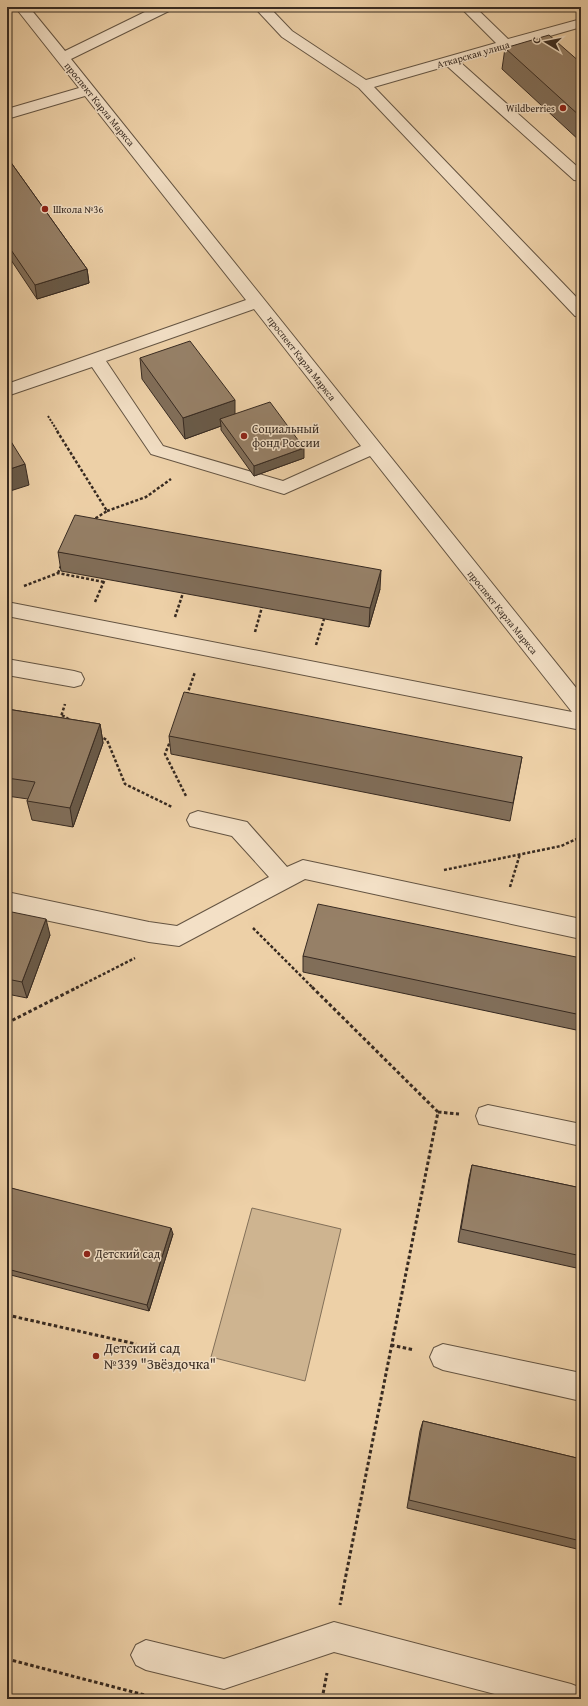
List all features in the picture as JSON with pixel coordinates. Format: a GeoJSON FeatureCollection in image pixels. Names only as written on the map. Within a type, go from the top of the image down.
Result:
{"type":"FeatureCollection","features":[{"type":"Feature","properties":{"kind":"street","name":"проспект Карла Маркса"},"geometry":{"type":"LineString","coordinates":[[22,7],[581,709]]}},
{"type":"Feature","properties":{"kind":"street"},"geometry":{"type":"LineString","coordinates":[[63,58],[166,7]]}},
{"type":"Feature","properties":{"kind":"street"},"geometry":{"type":"LineString","coordinates":[[261,7],[287,34],[364,85],[581,312]]}},
{"type":"Feature","properties":{"kind":"street"},"geometry":{"type":"LineString","coordinates":[[467,7],[506,45]]}},
{"type":"Feature","properties":{"kind":"street","name":"Аткарская улица"},"geometry":{"type":"LineString","coordinates":[[364,85],[506,45],[549,38],[581,23]]}},
{"type":"Feature","properties":{"kind":"street"},"geometry":{"type":"LineString","coordinates":[[450,61],[581,177]]}},
{"type":"Feature","properties":{"kind":"street"},"geometry":{"type":"LineString","coordinates":[[7,114],[88,90]]}},
{"type":"Feature","properties":{"kind":"street"},"geometry":{"type":"LineString","coordinates":[[7,390],[258,302]]}},
{"type":"Feature","properties":{"kind":"street"},"geometry":{"type":"LineString","coordinates":[[96,360],[157,450],[284,488],[372,448]]}},
{"type":"Feature","properties":{"kind":"street"},"geometry":{"type":"LineString","coordinates":[[7,609],[581,722]]}},
{"type":"Feature","properties":{"kind":"street"},"geometry":{"type":"LineString","coordinates":[[7,667],[74,679]]}},
{"type":"Feature","properties":{"kind":"street"},"geometry":{"type":"LineString","coordinates":[[198,820],[239,828],[285,880]]}},
{"type":"Feature","properties":{"kind":"street"},"geometry":{"type":"LineString","coordinates":[[7,902],[149,932],[179,936],[303,869],[581,929]]}},
{"type":"Feature","properties":{"kind":"street"},"geometry":{"type":"LineString","coordinates":[[488,1116],[581,1135]]}},
{"type":"Feature","properties":{"kind":"street"},"geometry":{"type":"LineString","coordinates":[[443,1357],[581,1387]]}},
{"type":"Feature","properties":{"kind":"street"},"geometry":{"type":"LineString","coordinates":[[146,1655],[224,1674],[334,1637],[571,1699]]}},
{"type":"Feature","properties":{"kind":"path"},"geometry":{"type":"LineString","coordinates":[[48,416],[107,511]]}},
{"type":"Feature","properties":{"kind":"path"},"geometry":{"type":"LineString","coordinates":[[90,522],[107,511],[146,497]]}},
{"type":"Feature","properties":{"kind":"path"},"geometry":{"type":"LineString","coordinates":[[58,573],[64,560]]}},
{"type":"Feature","properties":{"kind":"path"},"geometry":{"type":"LineString","coordinates":[[22,587],[58,573],[104,582]]}},
{"type":"Feature","properties":{"kind":"path"},"geometry":{"type":"LineString","coordinates":[[101,588],[106,579]]}},
{"type":"Feature","properties":{"kind":"path"},"geometry":{"type":"LineString","coordinates":[[181,603],[183,593]]}},
{"type":"Feature","properties":{"kind":"path"},"geometry":{"type":"LineString","coordinates":[[260,618],[262,607]]}},
{"type":"Feature","properties":{"kind":"path"},"geometry":{"type":"LineString","coordinates":[[321,630],[324,619]]}},
{"type":"Feature","properties":{"kind":"path"},"geometry":{"type":"LineString","coordinates":[[186,697],[204,648]]}},
{"type":"Feature","properties":{"kind":"path"},"geometry":{"type":"LineString","coordinates":[[62,715],[75,722]]}},
{"type":"Feature","properties":{"kind":"path"},"geometry":{"type":"LineString","coordinates":[[94,733],[107,740],[125,784],[198,820]]}},
{"type":"Feature","properties":{"kind":"path"},"geometry":{"type":"LineString","coordinates":[[173,733],[165,754],[198,820]]}},
{"type":"Feature","properties":{"kind":"path"},"geometry":{"type":"LineString","coordinates":[[442,870],[561,846],[581,837]]}},
{"type":"Feature","properties":{"kind":"path"},"geometry":{"type":"LineString","coordinates":[[501,912],[520,854]]}},
{"type":"Feature","properties":{"kind":"path"},"geometry":{"type":"LineString","coordinates":[[233,908],[438,1112],[322,1699]]}},
{"type":"Feature","properties":{"kind":"path"},"geometry":{"type":"LineString","coordinates":[[7,1023],[179,936]]}},
{"type":"Feature","properties":{"kind":"path"},"geometry":{"type":"LineString","coordinates":[[7,1314],[136,1344]]}},
{"type":"Feature","properties":{"kind":"path"},"geometry":{"type":"LineString","coordinates":[[7,1659],[160,1699]]}},
{"type":"Feature","properties":{"kind":"shaded area"},"geometry":{"type":"Polygon","coordinates":[[[252,1208],[341,1229],[305,1381],[211,1357],[252,1208]]]}},
{"type":"Feature","properties":{"kind":"building"},"geometry":{"type":"Polygon","coordinates":[[[549,35],[581,63],[581,117],[505,48],[549,35]]]}},
{"type":"Feature","properties":{"kind":"building"},"geometry":{"type":"Polygon","coordinates":[[[7,157],[87,269],[35,285],[7,244],[7,157]]]}},
{"type":"Feature","properties":{"kind":"building"},"geometry":{"type":"Polygon","coordinates":[[[190,341],[235,400],[183,418],[140,358],[190,341]]]}},
{"type":"Feature","properties":{"kind":"building"},"geometry":{"type":"Polygon","coordinates":[[[270,402],[304,448],[254,466],[220,419],[270,402]]]}},
{"type":"Feature","properties":{"kind":"building"},"geometry":{"type":"Polygon","coordinates":[[[7,435],[25,464],[7,470],[7,435]]]}},
{"type":"Feature","properties":{"kind":"building"},"geometry":{"type":"Polygon","coordinates":[[[75,515],[381,570],[370,608],[58,552],[75,515]]]}},
{"type":"Feature","properties":{"kind":"building"},"geometry":{"type":"Polygon","coordinates":[[[184,692],[522,757],[513,803],[169,736],[184,692]]]}},
{"type":"Feature","properties":{"kind":"building"},"geometry":{"type":"Polygon","coordinates":[[[7,709],[100,724],[70,808],[27,801],[35,782],[7,778],[7,709]]]}},
{"type":"Feature","properties":{"kind":"building"},"geometry":{"type":"Polygon","coordinates":[[[318,904],[581,958],[581,1015],[303,956],[318,904]]]}},
{"type":"Feature","properties":{"kind":"building"},"geometry":{"type":"Polygon","coordinates":[[[7,911],[46,919],[22,982],[7,979],[7,911]]]}},
{"type":"Feature","properties":{"kind":"building"},"geometry":{"type":"Polygon","coordinates":[[[472,1165],[581,1188],[581,1256],[461,1229],[472,1165]]]}},
{"type":"Feature","properties":{"kind":"building","name":"Детский сад"},"geometry":{"type":"Polygon","coordinates":[[[7,1187],[171,1228],[147,1305],[7,1269],[7,1187]]]}},
{"type":"Feature","properties":{"kind":"building"},"geometry":{"type":"Polygon","coordinates":[[[423,1421],[581,1459],[581,1541],[409,1500],[423,1421]]]}},
{"type":"Feature","properties":{"kind":"place","name":"Wildberries"},"geometry":{"type":"Point","coordinates":[563,108]}},
{"type":"Feature","properties":{"kind":"place","name":"Школа №36"},"geometry":{"type":"Point","coordinates":[45,209]}},
{"type":"Feature","properties":{"kind":"place","name":"Социальный фонд России"},"geometry":{"type":"Point","coordinates":[244,436]}},
{"type":"Feature","properties":{"kind":"place","name":"Детский сад"},"geometry":{"type":"Point","coordinates":[87,1254]}},
{"type":"Feature","properties":{"kind":"place","name":"Детский сад №339 \"Звёздочка\""},"geometry":{"type":"Point","coordinates":[96,1356]}}]}
